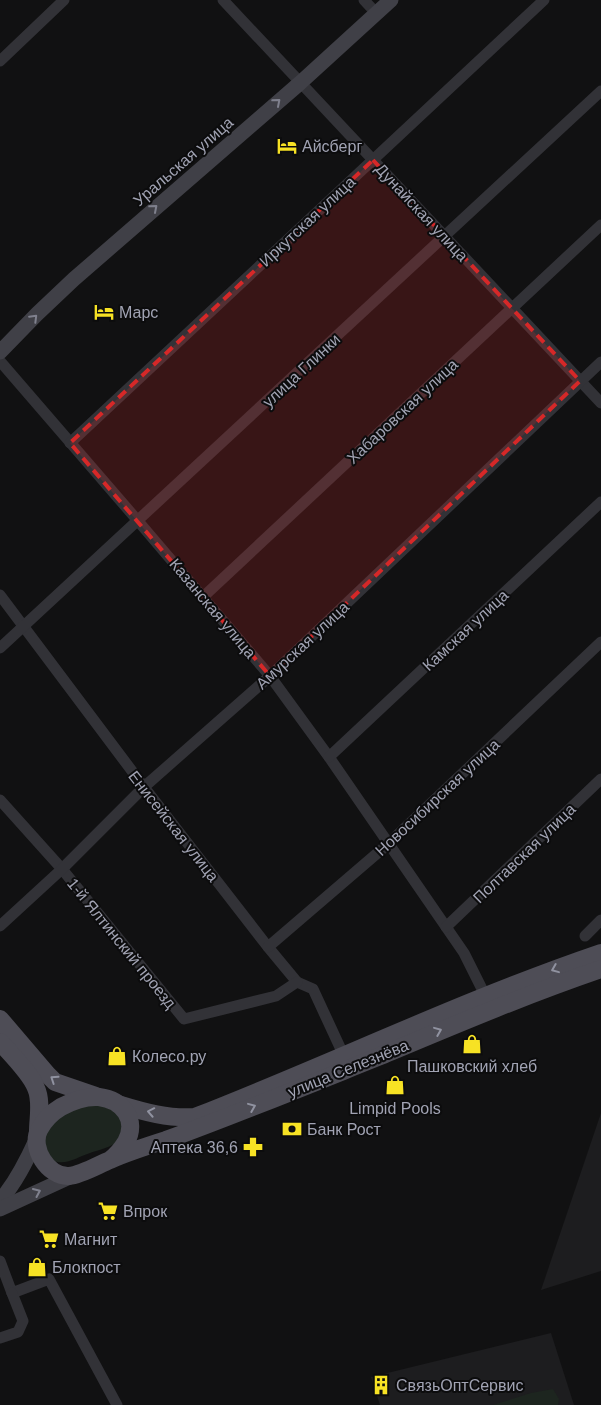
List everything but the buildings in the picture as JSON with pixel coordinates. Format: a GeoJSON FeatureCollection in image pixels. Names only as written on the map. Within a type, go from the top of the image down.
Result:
{"type":"FeatureCollection","features":[{"type":"Feature","properties":{"kind":"main road","name":"Уральская улица"},"geometry":{"type":"LineString","coordinates":[[0,352],[74,279],[391,0]]}},
{"type":"Feature","properties":{"kind":"main road","name":"улица Селезнёва"},"geometry":{"type":"LineString","coordinates":[[118,1104],[173,1117],[195,1117],[486,997],[564,966],[601,954]]}},
{"type":"Feature","properties":{"kind":"main road","name":"улица Селезнёва"},"geometry":{"type":"LineString","coordinates":[[102,1163],[200,1128],[479,1015],[601,969]]}},
{"type":"Feature","properties":{"kind":"main road"},"geometry":{"type":"LineString","coordinates":[[0,1019],[46,1074],[55,1082],[118,1104],[125,1110],[131,1128],[130,1134],[116,1155],[0,1209]]}},
{"type":"Feature","properties":{"kind":"main road"},"geometry":{"type":"LineString","coordinates":[[0,1042],[32,1080],[37,1089],[39,1101],[37,1147],[45,1164],[53,1171],[62,1175],[74,1175]]}},
{"type":"Feature","properties":{"kind":"main road"},"geometry":{"type":"LineString","coordinates":[[0,1201],[16,1180],[28,1159],[44,1120],[69,1102],[83,1098],[99,1098]]}},
{"type":"Feature","properties":{"kind":"street"},"geometry":{"type":"LineString","coordinates":[[0,61],[64,0]]}},
{"type":"Feature","properties":{"kind":"street","name":"Дунайская улица"},"geometry":{"type":"LineString","coordinates":[[223,0],[601,403]]}},
{"type":"Feature","properties":{"kind":"street"},"geometry":{"type":"LineString","coordinates":[[364,0],[377,14]]}},
{"type":"Feature","properties":{"kind":"street","name":"Иркутская улица"},"geometry":{"type":"LineString","coordinates":[[70,443],[544,0]]}},
{"type":"Feature","properties":{"kind":"street","name":"улица Глинки"},"geometry":{"type":"LineString","coordinates":[[0,648],[601,91]]}},
{"type":"Feature","properties":{"kind":"street","name":"Хабаровская улица"},"geometry":{"type":"LineString","coordinates":[[203,597],[601,225]]}},
{"type":"Feature","properties":{"kind":"street","name":"Казанская улица"},"geometry":{"type":"LineString","coordinates":[[0,362],[270,676],[464,953],[486,997]]}},
{"type":"Feature","properties":{"kind":"street","name":"Амурская улица"},"geometry":{"type":"LineString","coordinates":[[0,926],[62,869],[144,787],[270,676],[601,362]]}},
{"type":"Feature","properties":{"kind":"street","name":"Камская улица"},"geometry":{"type":"LineString","coordinates":[[328,757],[601,502]]}},
{"type":"Feature","properties":{"kind":"street","name":"Енисейская улица"},"geometry":{"type":"LineString","coordinates":[[0,595],[268,948],[297,982],[313,989],[344,1056]]}},
{"type":"Feature","properties":{"kind":"street","name":"Новосибирская улица"},"geometry":{"type":"LineString","coordinates":[[268,948],[388,844],[601,642]]}},
{"type":"Feature","properties":{"kind":"street","name":"Полтавская улица"},"geometry":{"type":"LineString","coordinates":[[446,927],[601,779]]}},
{"type":"Feature","properties":{"kind":"street","name":"1-й Ялтинский проезд"},"geometry":{"type":"LineString","coordinates":[[0,800],[62,869],[184,1019],[276,996],[297,982]]}},
{"type":"Feature","properties":{"kind":"street"},"geometry":{"type":"LineString","coordinates":[[585,936],[601,920]]}},
{"type":"Feature","properties":{"kind":"street"},"geometry":{"type":"LineString","coordinates":[[0,1261],[22,1321],[18,1332],[0,1338]]}},
{"type":"Feature","properties":{"kind":"street"},"geometry":{"type":"LineString","coordinates":[[12,1293],[49,1278],[117,1405]]}},
{"type":"Feature","properties":{"kind":"highlighted area"},"geometry":{"type":"Polygon","coordinates":[[[373,160],[580,381],[270,676],[70,443],[373,160]]]}},
{"type":"Feature","properties":{"kind":"shaded area"},"geometry":{"type":"Polygon","coordinates":[[[85,1105],[103,1106],[120,1114],[121,1137],[109,1146],[69,1161],[58,1162],[53,1160],[44,1150],[44,1134],[63,1113],[85,1105]]]}},
{"type":"Feature","properties":{"kind":"shaded area"},"geometry":{"type":"Polygon","coordinates":[[[601,1113],[601,1271],[541,1290],[601,1113]]]}},
{"type":"Feature","properties":{"kind":"shaded area"},"geometry":{"type":"Polygon","coordinates":[[[551,1333],[574,1405],[380,1405],[371,1377],[551,1333]]]}},
{"type":"Feature","properties":{"kind":"shaded area"},"geometry":{"type":"Polygon","coordinates":[[[553,1389],[559,1399],[558,1405],[493,1405],[531,1393],[553,1389]]]}},
{"type":"Feature","properties":{"kind":"place","name":"Айсберг"},"geometry":{"type":"Point","coordinates":[287,146]}},
{"type":"Feature","properties":{"kind":"place","name":"Марс"},"geometry":{"type":"Point","coordinates":[104,312]}},
{"type":"Feature","properties":{"kind":"place","name":"Пашковский хлеб"},"geometry":{"type":"Point","coordinates":[472,1044]}},
{"type":"Feature","properties":{"kind":"place","name":"Колесо.ру"},"geometry":{"type":"Point","coordinates":[117,1056]}},
{"type":"Feature","properties":{"kind":"place","name":"Limpid Pools"},"geometry":{"type":"Point","coordinates":[395,1085]}},
{"type":"Feature","properties":{"kind":"place","name":"Банк Рост"},"geometry":{"type":"Point","coordinates":[292,1129]}},
{"type":"Feature","properties":{"kind":"place","name":"Аптека 36,6"},"geometry":{"type":"Point","coordinates":[253,1147]}},
{"type":"Feature","properties":{"kind":"place","name":"Впрок"},"geometry":{"type":"Point","coordinates":[108,1211]}},
{"type":"Feature","properties":{"kind":"place","name":"Магнит"},"geometry":{"type":"Point","coordinates":[49,1239]}},
{"type":"Feature","properties":{"kind":"place","name":"Блокпост"},"geometry":{"type":"Point","coordinates":[37,1267]}},
{"type":"Feature","properties":{"kind":"place","name":"СвязьОптСервис"},"geometry":{"type":"Point","coordinates":[381,1385]}}]}
